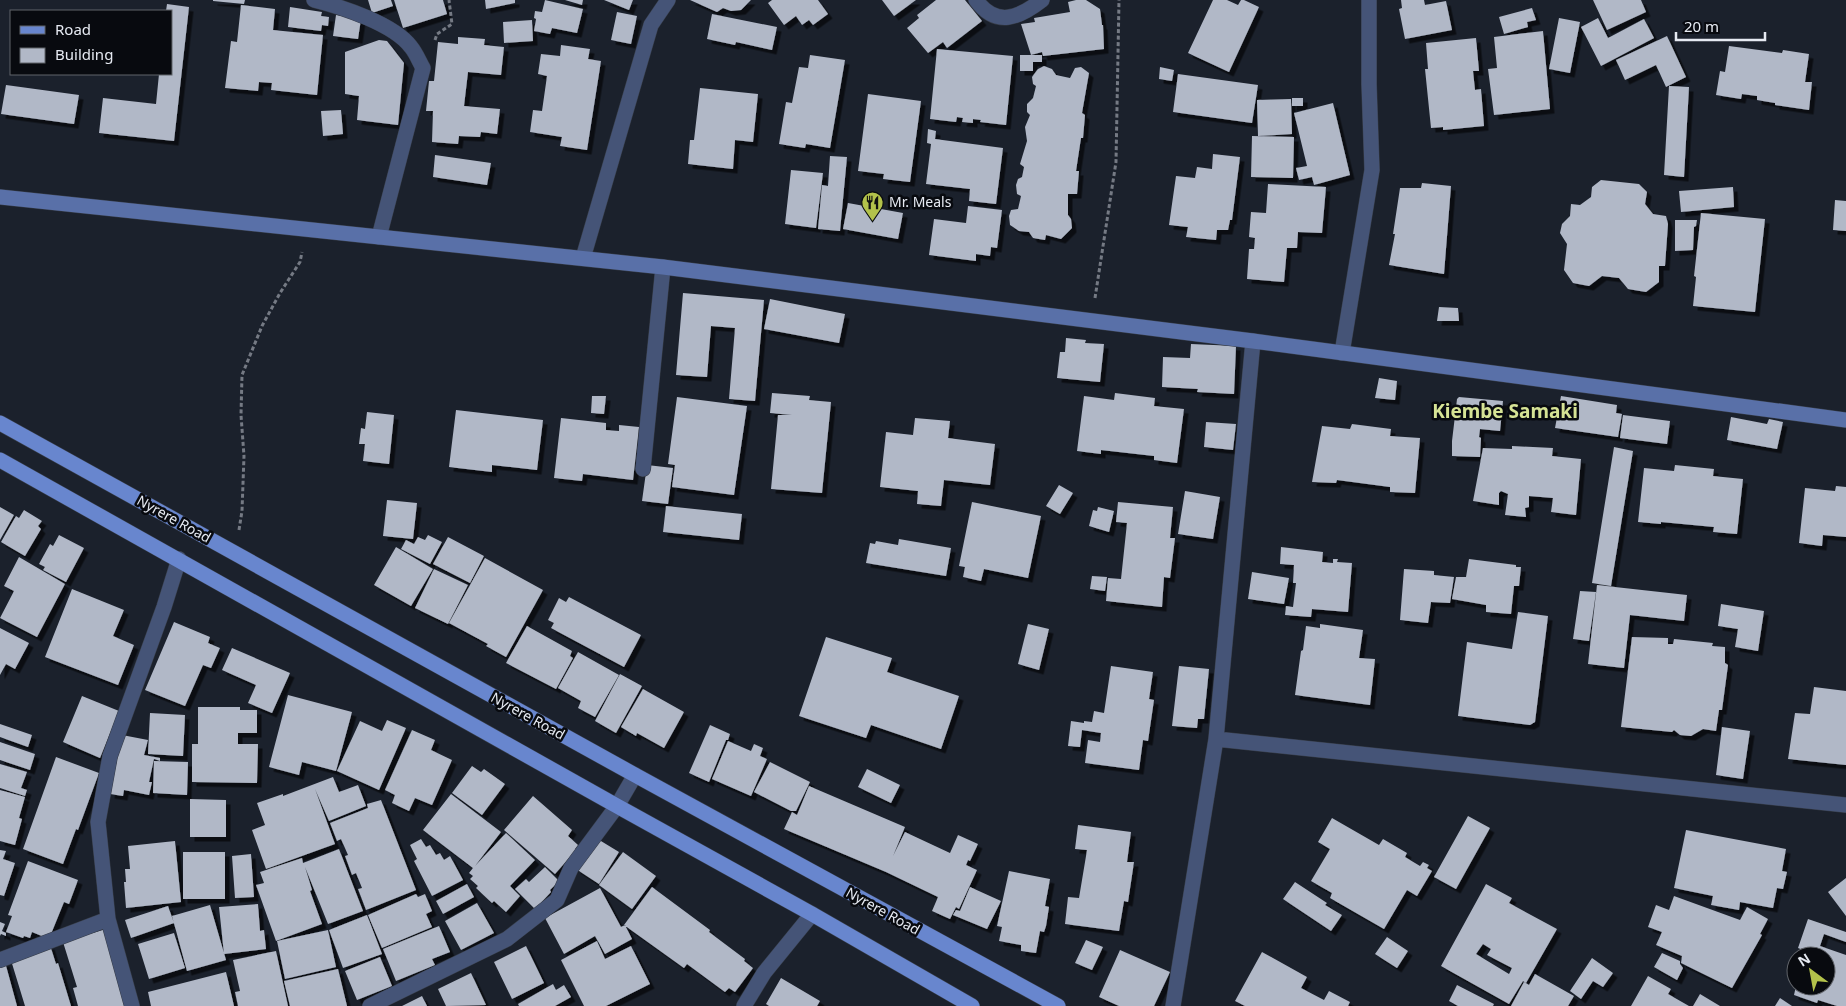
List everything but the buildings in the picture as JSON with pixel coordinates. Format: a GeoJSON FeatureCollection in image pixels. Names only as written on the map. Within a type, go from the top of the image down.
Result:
{"type":"FeatureCollection","features":[{"type":"Feature","properties":{"kind":"main road","name":"Nyrere Road"},"geometry":{"type":"LineString","coordinates":[[0,423],[635,775],[1058,1006]]}},
{"type":"Feature","properties":{"kind":"main road"},"geometry":{"type":"LineString","coordinates":[[0,460],[812,914],[955,1002],[972,1006]]}},
{"type":"Feature","properties":{"kind":"street"},"geometry":{"type":"LineString","coordinates":[[314,0],[339,6],[395,31],[411,47],[423,68],[379,237]]}},
{"type":"Feature","properties":{"kind":"street"},"geometry":{"type":"LineString","coordinates":[[583,258],[651,25],[668,0]]}},
{"type":"Feature","properties":{"kind":"street"},"geometry":{"type":"LineString","coordinates":[[976,0],[992,16],[1010,18],[1032,8],[1042,0]]}},
{"type":"Feature","properties":{"kind":"street"},"geometry":{"type":"LineString","coordinates":[[1342,353],[1372,170],[1369,0]]}},
{"type":"Feature","properties":{"kind":"street"},"geometry":{"type":"LineString","coordinates":[[0,196],[583,258],[1254,341],[1846,420]]}},
{"type":"Feature","properties":{"kind":"street"},"geometry":{"type":"LineString","coordinates":[[643,469],[663,268]]}},
{"type":"Feature","properties":{"kind":"street"},"geometry":{"type":"LineString","coordinates":[[1173,1006],[1216,739],[1254,341]]}},
{"type":"Feature","properties":{"kind":"street"},"geometry":{"type":"LineString","coordinates":[[132,1006],[108,919],[98,822],[110,756],[164,607],[179,559]]}},
{"type":"Feature","properties":{"kind":"street"},"geometry":{"type":"LineString","coordinates":[[1216,739],[1846,805]]}},
{"type":"Feature","properties":{"kind":"street"},"geometry":{"type":"LineString","coordinates":[[370,1006],[507,939],[557,900],[571,868],[617,806],[635,775]]}},
{"type":"Feature","properties":{"kind":"street"},"geometry":{"type":"LineString","coordinates":[[744,1006],[764,973],[812,914]]}},
{"type":"Feature","properties":{"kind":"street"},"geometry":{"type":"LineString","coordinates":[[0,960],[108,919]]}},
{"type":"Feature","properties":{"kind":"path"},"geometry":{"type":"LineString","coordinates":[[423,68],[437,34],[452,24],[449,0]]}},
{"type":"Feature","properties":{"kind":"path"},"geometry":{"type":"LineString","coordinates":[[1091,321],[1116,162],[1119,0]]}},
{"type":"Feature","properties":{"kind":"path"},"geometry":{"type":"LineString","coordinates":[[236,554],[242,511],[244,465],[241,415],[242,375],[262,326],[300,262],[306,229]]}},
{"type":"Feature","properties":{"kind":"place","name":"Mr. Meals"},"geometry":{"type":"Point","coordinates":[873,221]}},
{"type":"Feature","properties":{"kind":"district","name":"Kiembe Samaki"},"geometry":{"type":"Point","coordinates":[1505,411]}}]}
